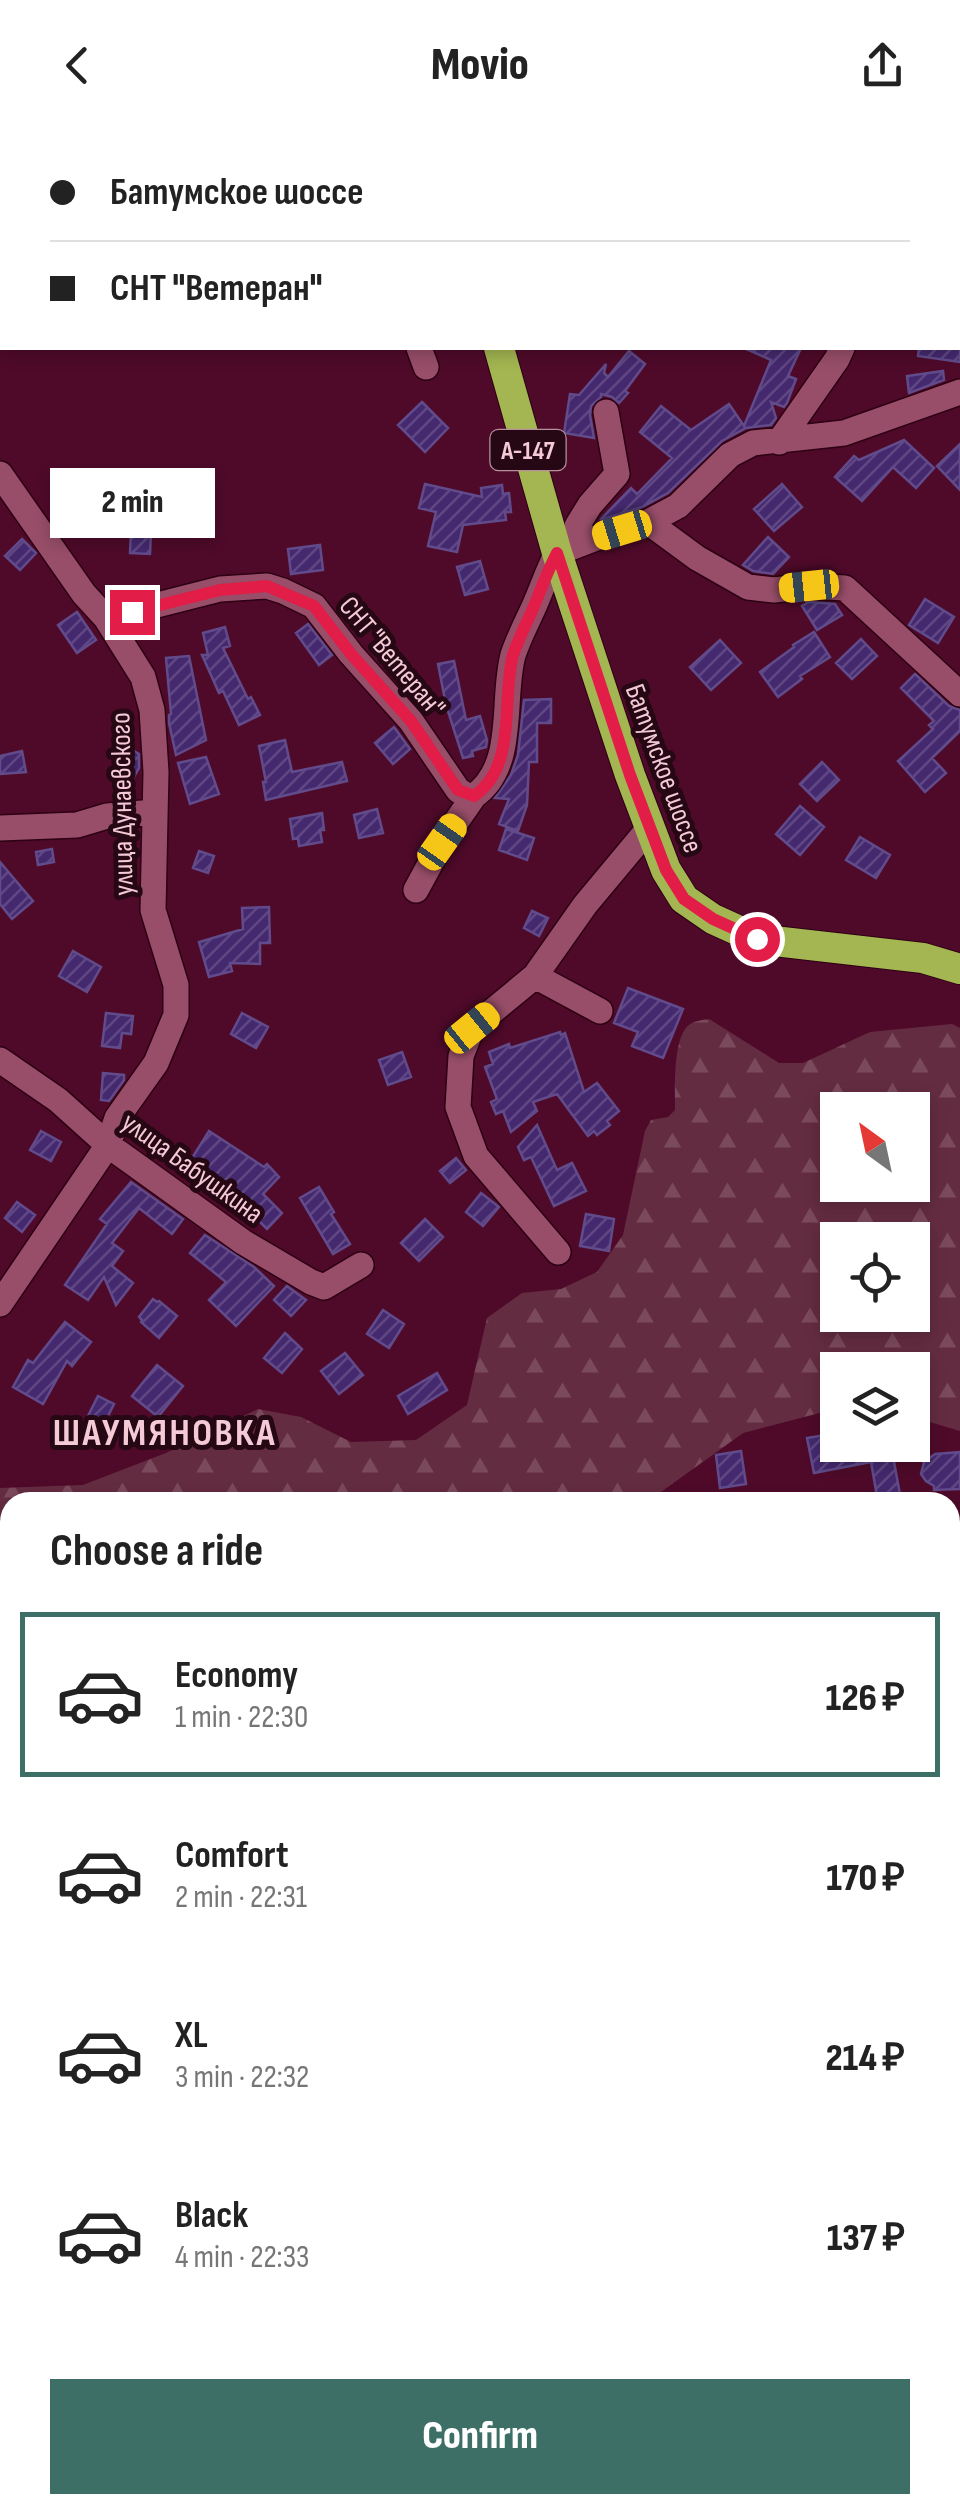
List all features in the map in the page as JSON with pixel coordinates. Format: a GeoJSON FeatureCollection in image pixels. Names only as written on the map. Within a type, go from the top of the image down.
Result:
{"type":"FeatureCollection","features":[{"type":"Feature","properties":{"kind":"highway","name":"Батумское шоссе"},"geometry":{"type":"LineString","coordinates":[[500,350],[567,549],[630,775],[666,870],[684,899],[713,919],[757,939],[923,958],[960,969]]}},
{"type":"Feature","properties":{"kind":"street"},"geometry":{"type":"LineString","coordinates":[[779,442],[841,350]]}},
{"type":"Feature","properties":{"kind":"street"},"geometry":{"type":"LineString","coordinates":[[567,549],[648,522],[678,506],[730,455],[752,443],[844,433],[960,392]]}},
{"type":"Feature","properties":{"kind":"street"},"geometry":{"type":"LineString","coordinates":[[416,890],[442,842],[496,770],[506,729],[512,660],[543,580],[567,549],[590,505],[617,474],[606,412]]}},
{"type":"Feature","properties":{"kind":"street","name":"улица Дунаевского"},"geometry":{"type":"LineString","coordinates":[[0,474],[84,594],[106,618],[143,677],[152,710],[153,910],[176,985],[176,1015],[156,1063],[116,1118],[108,1145],[0,1304]]}},
{"type":"Feature","properties":{"kind":"street"},"geometry":{"type":"LineString","coordinates":[[648,522],[697,558],[748,588],[845,588],[960,694]]}},
{"type":"Feature","properties":{"kind":"street","name":"СНТ \"Ветеран\""},"geometry":{"type":"LineString","coordinates":[[106,618],[220,590],[267,586],[283,591],[314,606],[411,721],[458,790],[474,796]]}},
{"type":"Feature","properties":{"kind":"street"},"geometry":{"type":"LineString","coordinates":[[0,828],[76,825],[107,816],[155,812]]}},
{"type":"Feature","properties":{"kind":"street"},"geometry":{"type":"LineString","coordinates":[[558,1252],[476,1156],[458,1107],[461,1056],[472,1028],[535,976],[585,905],[650,828]]}},
{"type":"Feature","properties":{"kind":"street"},"geometry":{"type":"LineString","coordinates":[[535,976],[600,1011]]}},
{"type":"Feature","properties":{"kind":"street","name":"улица Бабушкина"},"geometry":{"type":"LineString","coordinates":[[0,1060],[58,1100],[108,1145],[243,1242],[311,1282],[324,1287],[361,1265]]}},
{"type":"Feature","properties":{"kind":"green space"},"geometry":{"type":"Polygon","coordinates":[[[709,1019],[779,1063],[803,1063],[870,1032],[952,1024],[960,1028],[960,1431],[930,1422],[930,1352],[820,1352],[820,1413],[743,1433],[661,1492],[0,1492],[0,1488],[83,1485],[166,1453],[258,1409],[301,1417],[351,1442],[416,1440],[467,1405],[487,1318],[522,1293],[561,1289],[597,1272],[623,1235],[645,1131],[651,1120],[668,1117],[675,1110],[679,1045],[691,1024],[709,1019]]]}},
{"type":"Feature","properties":{"kind":"building"},"geometry":{"type":"Polygon","coordinates":[[[748,350],[800,350],[788,376],[796,379],[787,403],[784,407],[771,402],[776,418],[771,425],[746,428],[722,441],[668,493],[642,507],[600,520],[631,488],[637,494],[672,458],[640,432],[661,406],[691,430],[729,404],[744,426],[771,360],[748,350]]]}},
{"type":"Feature","properties":{"kind":"building"},"geometry":{"type":"Polygon","coordinates":[[[919,350],[960,350],[960,362],[918,356],[919,350]]]}},
{"type":"Feature","properties":{"kind":"building"},"geometry":{"type":"Polygon","coordinates":[[[629,351],[645,364],[619,403],[601,394],[591,406],[594,438],[564,433],[570,394],[579,395],[606,364],[604,373],[608,377],[629,351]]]}},
{"type":"Feature","properties":{"kind":"building"},"geometry":{"type":"Polygon","coordinates":[[[943,371],[944,380],[909,393],[907,376],[943,371]]]}},
{"type":"Feature","properties":{"kind":"building"},"geometry":{"type":"Polygon","coordinates":[[[422,402],[448,428],[425,452],[398,425],[422,402]]]}},
{"type":"Feature","properties":{"kind":"building"},"geometry":{"type":"Polygon","coordinates":[[[904,440],[934,468],[916,488],[893,467],[862,501],[835,477],[854,456],[859,460],[904,440]]]}},
{"type":"Feature","properties":{"kind":"building"},"geometry":{"type":"Polygon","coordinates":[[[960,444],[960,490],[937,466],[960,444]]]}},
{"type":"Feature","properties":{"kind":"building"},"geometry":{"type":"Polygon","coordinates":[[[425,484],[482,497],[481,488],[502,485],[503,494],[509,493],[511,512],[505,512],[506,520],[463,525],[457,552],[428,546],[436,512],[419,508],[425,484]]]}},
{"type":"Feature","properties":{"kind":"building"},"geometry":{"type":"Polygon","coordinates":[[[782,484],[802,507],[774,531],[754,509],[782,484]]]}},
{"type":"Feature","properties":{"kind":"building"},"geometry":{"type":"Polygon","coordinates":[[[95,488],[100,505],[59,517],[54,501],[95,488]]]}},
{"type":"Feature","properties":{"kind":"building"},"geometry":{"type":"Polygon","coordinates":[[[131,530],[151,532],[150,554],[130,553],[131,530]]]}},
{"type":"Feature","properties":{"kind":"building"},"geometry":{"type":"Polygon","coordinates":[[[768,537],[789,557],[773,574],[743,565],[768,537]]]}},
{"type":"Feature","properties":{"kind":"building"},"geometry":{"type":"Polygon","coordinates":[[[22,539],[36,553],[20,570],[5,556],[22,539]]]}},
{"type":"Feature","properties":{"kind":"building"},"geometry":{"type":"Polygon","coordinates":[[[320,545],[323,570],[291,574],[288,549],[320,545]]]}},
{"type":"Feature","properties":{"kind":"building"},"geometry":{"type":"Polygon","coordinates":[[[480,561],[488,589],[465,595],[457,567],[480,561]]]}},
{"type":"Feature","properties":{"kind":"building"},"geometry":{"type":"Polygon","coordinates":[[[925,599],[954,617],[938,643],[909,625],[925,599]]]}},
{"type":"Feature","properties":{"kind":"building"},"geometry":{"type":"Polygon","coordinates":[[[809,602],[835,604],[842,615],[817,630],[802,606],[809,602]]]}},
{"type":"Feature","properties":{"kind":"building"},"geometry":{"type":"Polygon","coordinates":[[[77,612],[96,640],[77,653],[58,625],[77,612]]]}},
{"type":"Feature","properties":{"kind":"building"},"geometry":{"type":"Polygon","coordinates":[[[308,624],[332,655],[319,665],[296,633],[308,624]]]}},
{"type":"Feature","properties":{"kind":"building"},"geometry":{"type":"Polygon","coordinates":[[[225,627],[230,646],[223,648],[260,715],[239,725],[202,655],[208,655],[203,633],[225,627]]]}},
{"type":"Feature","properties":{"kind":"building"},"geometry":{"type":"Polygon","coordinates":[[[814,632],[830,657],[800,676],[802,679],[778,697],[760,672],[814,632]]]}},
{"type":"Feature","properties":{"kind":"building"},"geometry":{"type":"Polygon","coordinates":[[[861,639],[877,656],[852,679],[836,663],[861,639]]]}},
{"type":"Feature","properties":{"kind":"building"},"geometry":{"type":"Polygon","coordinates":[[[720,640],[741,663],[711,690],[690,667],[720,640]]]}},
{"type":"Feature","properties":{"kind":"building"},"geometry":{"type":"Polygon","coordinates":[[[189,656],[206,740],[176,755],[169,723],[166,658],[189,656]]]}},
{"type":"Feature","properties":{"kind":"building"},"geometry":{"type":"Polygon","coordinates":[[[454,661],[466,720],[480,716],[487,740],[486,747],[463,758],[438,664],[454,661]]]}},
{"type":"Feature","properties":{"kind":"building"},"geometry":{"type":"Polygon","coordinates":[[[915,674],[949,706],[960,710],[960,731],[932,758],[946,773],[925,792],[898,761],[933,729],[929,725],[934,721],[901,688],[915,674]]]}},
{"type":"Feature","properties":{"kind":"building"},"geometry":{"type":"Polygon","coordinates":[[[551,699],[551,723],[537,723],[537,762],[529,762],[527,805],[518,831],[499,824],[509,799],[495,798],[511,775],[518,755],[524,700],[551,699]]]}},
{"type":"Feature","properties":{"kind":"building"},"geometry":{"type":"Polygon","coordinates":[[[394,727],[410,749],[393,764],[375,743],[394,727]]]}},
{"type":"Feature","properties":{"kind":"building"},"geometry":{"type":"Polygon","coordinates":[[[285,740],[292,772],[342,762],[347,781],[266,800],[259,746],[285,740]]]}},
{"type":"Feature","properties":{"kind":"building"},"geometry":{"type":"Polygon","coordinates":[[[125,746],[139,754],[139,768],[131,782],[111,771],[125,746]]]}},
{"type":"Feature","properties":{"kind":"building"},"geometry":{"type":"Polygon","coordinates":[[[22,751],[26,772],[0,774],[0,756],[22,751]]]}},
{"type":"Feature","properties":{"kind":"building"},"geometry":{"type":"Polygon","coordinates":[[[206,757],[219,794],[190,804],[178,763],[206,757]]]}},
{"type":"Feature","properties":{"kind":"building"},"geometry":{"type":"Polygon","coordinates":[[[822,762],[839,780],[817,801],[800,784],[822,762]]]}},
{"type":"Feature","properties":{"kind":"building"},"geometry":{"type":"Polygon","coordinates":[[[800,806],[824,827],[800,855],[776,834],[800,806]]]}},
{"type":"Feature","properties":{"kind":"building"},"geometry":{"type":"Polygon","coordinates":[[[377,809],[383,833],[359,838],[354,815],[377,809]]]}},
{"type":"Feature","properties":{"kind":"building"},"geometry":{"type":"Polygon","coordinates":[[[322,813],[322,842],[299,846],[298,838],[293,839],[290,819],[322,813]]]}},
{"type":"Feature","properties":{"kind":"building"},"geometry":{"type":"Polygon","coordinates":[[[506,829],[534,838],[527,860],[499,850],[506,829]]]}},
{"type":"Feature","properties":{"kind":"building"},"geometry":{"type":"Polygon","coordinates":[[[860,837],[890,855],[876,878],[846,860],[860,837]]]}},
{"type":"Feature","properties":{"kind":"building"},"geometry":{"type":"Polygon","coordinates":[[[52,849],[54,862],[38,865],[36,852],[52,849]]]}},
{"type":"Feature","properties":{"kind":"building"},"geometry":{"type":"Polygon","coordinates":[[[199,851],[214,856],[208,873],[193,868],[199,851]]]}},
{"type":"Feature","properties":{"kind":"building"},"geometry":{"type":"Polygon","coordinates":[[[0,862],[33,901],[12,919],[0,904],[0,862]]]}},
{"type":"Feature","properties":{"kind":"building"},"geometry":{"type":"Polygon","coordinates":[[[269,907],[270,943],[260,943],[260,964],[230,963],[232,971],[209,977],[199,942],[243,929],[242,908],[269,907]]]}},
{"type":"Feature","properties":{"kind":"building"},"geometry":{"type":"Polygon","coordinates":[[[532,911],[548,918],[539,936],[524,928],[532,911]]]}},
{"type":"Feature","properties":{"kind":"building"},"geometry":{"type":"Polygon","coordinates":[[[73,951],[101,967],[87,992],[59,976],[73,951]]]}},
{"type":"Feature","properties":{"kind":"building"},"geometry":{"type":"Polygon","coordinates":[[[628,988],[683,1009],[663,1058],[632,1046],[638,1032],[614,1023],[628,988]]]}},
{"type":"Feature","properties":{"kind":"building"},"geometry":{"type":"Polygon","coordinates":[[[106,1013],[133,1016],[131,1034],[122,1033],[120,1048],[102,1046],[106,1013]]]}},
{"type":"Feature","properties":{"kind":"building"},"geometry":{"type":"Polygon","coordinates":[[[242,1013],[268,1027],[256,1048],[231,1034],[242,1013]]]}},
{"type":"Feature","properties":{"kind":"building"},"geometry":{"type":"Polygon","coordinates":[[[565,1033],[584,1092],[597,1083],[619,1111],[607,1121],[610,1125],[597,1135],[594,1131],[588,1136],[557,1094],[533,1102],[537,1111],[511,1132],[503,1111],[496,1114],[491,1102],[497,1099],[485,1067],[493,1064],[489,1052],[565,1033]]]}},
{"type":"Feature","properties":{"kind":"building"},"geometry":{"type":"Polygon","coordinates":[[[402,1052],[411,1077],[388,1085],[379,1060],[402,1052]]]}},
{"type":"Feature","properties":{"kind":"building"},"geometry":{"type":"Polygon","coordinates":[[[103,1073],[124,1075],[109,1101],[101,1100],[103,1073]]]}},
{"type":"Feature","properties":{"kind":"building"},"geometry":{"type":"Polygon","coordinates":[[[537,1125],[557,1170],[572,1163],[586,1191],[554,1206],[531,1157],[524,1160],[518,1147],[537,1125]]]}},
{"type":"Feature","properties":{"kind":"building"},"geometry":{"type":"Polygon","coordinates":[[[41,1131],[61,1142],[51,1161],[30,1150],[41,1131]]]}},
{"type":"Feature","properties":{"kind":"building"},"geometry":{"type":"Polygon","coordinates":[[[209,1131],[264,1167],[267,1164],[279,1177],[263,1194],[282,1213],[267,1229],[250,1212],[253,1208],[187,1166],[209,1131]]]}},
{"type":"Feature","properties":{"kind":"building"},"geometry":{"type":"Polygon","coordinates":[[[456,1158],[466,1170],[450,1183],[440,1171],[456,1158]]]}},
{"type":"Feature","properties":{"kind":"building"},"geometry":{"type":"Polygon","coordinates":[[[131,1182],[183,1219],[172,1234],[139,1208],[112,1243],[123,1251],[112,1266],[133,1283],[116,1305],[104,1277],[88,1300],[65,1285],[107,1224],[100,1219],[131,1182]]]}},
{"type":"Feature","properties":{"kind":"building"},"geometry":{"type":"Polygon","coordinates":[[[319,1187],[350,1244],[333,1254],[300,1198],[319,1187]]]}},
{"type":"Feature","properties":{"kind":"building"},"geometry":{"type":"Polygon","coordinates":[[[481,1193],[499,1207],[483,1226],[466,1212],[481,1193]]]}},
{"type":"Feature","properties":{"kind":"building"},"geometry":{"type":"Polygon","coordinates":[[[17,1202],[35,1215],[22,1232],[5,1218],[17,1202]]]}},
{"type":"Feature","properties":{"kind":"building"},"geometry":{"type":"Polygon","coordinates":[[[586,1214],[614,1219],[609,1251],[580,1246],[586,1214]]]}},
{"type":"Feature","properties":{"kind":"building"},"geometry":{"type":"Polygon","coordinates":[[[425,1219],[443,1237],[419,1261],[401,1243],[425,1219]]]}},
{"type":"Feature","properties":{"kind":"building"},"geometry":{"type":"Polygon","coordinates":[[[205,1235],[254,1267],[274,1286],[236,1326],[209,1300],[226,1282],[190,1253],[205,1235]]]}},
{"type":"Feature","properties":{"kind":"building"},"geometry":{"type":"Polygon","coordinates":[[[287,1286],[306,1300],[291,1316],[274,1300],[287,1286]]]}},
{"type":"Feature","properties":{"kind":"building"},"geometry":{"type":"Polygon","coordinates":[[[153,1299],[177,1316],[159,1338],[139,1317],[153,1299]]]}},
{"type":"Feature","properties":{"kind":"building"},"geometry":{"type":"Polygon","coordinates":[[[383,1310],[404,1324],[389,1348],[367,1334],[383,1310]]]}},
{"type":"Feature","properties":{"kind":"building"},"geometry":{"type":"Polygon","coordinates":[[[65,1322],[91,1342],[72,1366],[67,1361],[43,1404],[13,1387],[28,1360],[33,1363],[65,1322]]]}},
{"type":"Feature","properties":{"kind":"building"},"geometry":{"type":"Polygon","coordinates":[[[285,1333],[302,1349],[282,1373],[264,1358],[285,1333]]]}},
{"type":"Feature","properties":{"kind":"building"},"geometry":{"type":"Polygon","coordinates":[[[345,1353],[363,1375],[339,1394],[321,1371],[345,1353]]]}},
{"type":"Feature","properties":{"kind":"building"},"geometry":{"type":"Polygon","coordinates":[[[157,1365],[183,1386],[158,1417],[132,1396],[157,1365]]]}},
{"type":"Feature","properties":{"kind":"building"},"geometry":{"type":"Polygon","coordinates":[[[437,1373],[447,1390],[408,1414],[398,1396],[437,1373]]]}},
{"type":"Feature","properties":{"kind":"building"},"geometry":{"type":"Polygon","coordinates":[[[98,1396],[114,1404],[102,1428],[86,1420],[98,1396]]]}},
{"type":"Feature","properties":{"kind":"building"},"geometry":{"type":"Polygon","coordinates":[[[820,1436],[820,1462],[871,1462],[814,1473],[807,1438],[820,1436]]]}},
{"type":"Feature","properties":{"kind":"building"},"geometry":{"type":"Polygon","coordinates":[[[741,1451],[746,1484],[720,1488],[716,1455],[741,1451]]]}},
{"type":"Feature","properties":{"kind":"building"},"geometry":{"type":"Polygon","coordinates":[[[960,1452],[960,1489],[934,1490],[921,1474],[924,1462],[930,1462],[935,1454],[960,1452]]]}},
{"type":"Feature","properties":{"kind":"building"},"geometry":{"type":"Polygon","coordinates":[[[871,1462],[894,1462],[900,1492],[876,1492],[871,1462]]]}},
{"type":"Feature","properties":{"kind":"district","name":"ШАУМЯНОВКА"},"geometry":{"type":"Point","coordinates":[165,1432]}},
{"type":"Feature","properties":{"kind":"route"},"geometry":{"type":"LineString","coordinates":[[132,612],[251,586],[283,591],[314,606],[411,721],[458,790],[474,796],[496,770],[506,729],[512,660],[557,553],[630,775],[666,870],[684,899],[713,919],[757,939]]}}]}
